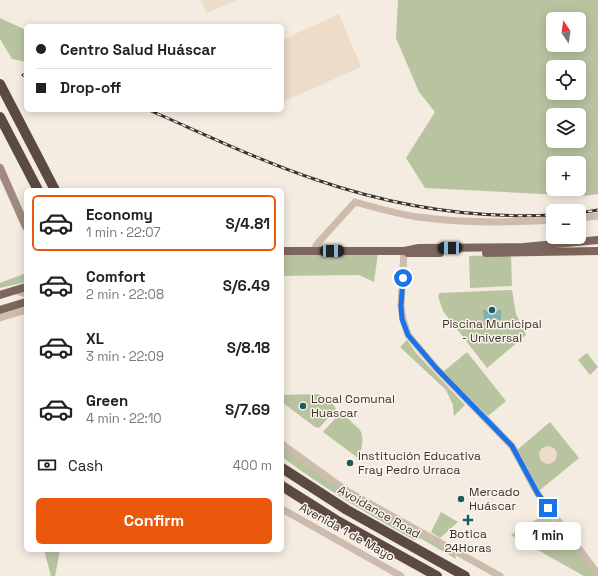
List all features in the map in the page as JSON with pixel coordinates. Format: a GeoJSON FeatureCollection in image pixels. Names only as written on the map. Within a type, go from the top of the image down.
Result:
{"type":"FeatureCollection","features":[{"type":"Feature","properties":{"kind":"highway"},"geometry":{"type":"LineString","coordinates":[[0,84],[54,188]]}},
{"type":"Feature","properties":{"kind":"highway"},"geometry":{"type":"LineString","coordinates":[[0,117],[37,188]]}},
{"type":"Feature","properties":{"kind":"highway","name":"Avoidance Road"},"geometry":{"type":"LineString","coordinates":[[284,469],[347,510],[465,576]]}},
{"type":"Feature","properties":{"kind":"highway"},"geometry":{"type":"LineString","coordinates":[[284,487],[336,520],[437,576]]}},
{"type":"Feature","properties":{"kind":"main road"},"geometry":{"type":"LineString","coordinates":[[0,168],[24,222]]}},
{"type":"Feature","properties":{"kind":"main road"},"geometry":{"type":"LineString","coordinates":[[284,250],[404,251],[419,248],[524,247],[598,240]]}},
{"type":"Feature","properties":{"kind":"main road"},"geometry":{"type":"LineString","coordinates":[[404,251],[411,254],[598,251]]}},
{"type":"Feature","properties":{"kind":"main road"},"geometry":{"type":"LineString","coordinates":[[0,295],[24,288]]}},
{"type":"Feature","properties":{"kind":"main road"},"geometry":{"type":"LineString","coordinates":[[0,310],[24,303]]}},
{"type":"Feature","properties":{"kind":"street"},"geometry":{"type":"LineString","coordinates":[[314,251],[317,244],[355,202],[416,217],[452,221],[509,222],[546,220]]}},
{"type":"Feature","properties":{"kind":"street"},"geometry":{"type":"LineString","coordinates":[[586,217],[598,216]]}},
{"type":"Feature","properties":{"kind":"street"},"geometry":{"type":"LineString","coordinates":[[404,251],[401,306],[402,319],[408,335],[437,369],[512,446],[538,494],[598,574]]}},
{"type":"Feature","properties":{"kind":"street"},"geometry":{"type":"LineString","coordinates":[[14,290],[24,293]]}},
{"type":"Feature","properties":{"kind":"street"},"geometry":{"type":"LineString","coordinates":[[0,318],[24,311]]}},
{"type":"Feature","properties":{"kind":"street"},"geometry":{"type":"LineString","coordinates":[[284,445],[347,491],[500,576]]}},
{"type":"Feature","properties":{"kind":"street","name":"Avenida 1 de Mayo"},"geometry":{"type":"LineString","coordinates":[[284,510],[400,576]]}},
{"type":"Feature","properties":{"kind":"green space"},"geometry":{"type":"Polygon","coordinates":[[[398,0],[598,0],[598,194],[586,196],[586,156],[546,156],[546,194],[425,188],[406,158],[435,112],[419,92],[396,38],[398,0]]]}},
{"type":"Feature","properties":{"kind":"green space"},"geometry":{"type":"Polygon","coordinates":[[[0,18],[24,29],[24,62],[12,59],[0,39],[0,18]]]}},
{"type":"Feature","properties":{"kind":"green space"},"geometry":{"type":"Polygon","coordinates":[[[284,253],[378,253],[374,282],[359,275],[284,276],[284,253]]]}},
{"type":"Feature","properties":{"kind":"green space"},"geometry":{"type":"Polygon","coordinates":[[[510,255],[511,286],[470,288],[469,256],[510,255]]]}},
{"type":"Feature","properties":{"kind":"green space"},"geometry":{"type":"Polygon","coordinates":[[[24,274],[24,282],[0,288],[0,283],[24,274]]]}},
{"type":"Feature","properties":{"kind":"green space"},"geometry":{"type":"Polygon","coordinates":[[[512,290],[516,314],[526,335],[487,368],[443,311],[438,296],[440,293],[512,290]]]}},
{"type":"Feature","properties":{"kind":"green space"},"geometry":{"type":"Polygon","coordinates":[[[407,340],[416,353],[465,405],[454,416],[453,405],[446,390],[400,347],[407,340]]]}},
{"type":"Feature","properties":{"kind":"green space"},"geometry":{"type":"Polygon","coordinates":[[[467,352],[506,401],[488,416],[443,372],[467,352]]]}},
{"type":"Feature","properties":{"kind":"green space"},"geometry":{"type":"Polygon","coordinates":[[[587,353],[598,367],[590,375],[578,360],[587,353]]]}},
{"type":"Feature","properties":{"kind":"green space"},"geometry":{"type":"Polygon","coordinates":[[[317,394],[328,400],[336,409],[319,428],[315,427],[284,404],[284,395],[317,394]]]}},
{"type":"Feature","properties":{"kind":"green space"},"geometry":{"type":"Polygon","coordinates":[[[341,412],[360,430],[362,440],[360,458],[323,432],[341,412]]]}},
{"type":"Feature","properties":{"kind":"green space"},"geometry":{"type":"Polygon","coordinates":[[[550,422],[579,458],[540,490],[517,450],[550,422]]]}},
{"type":"Feature","properties":{"kind":"green space"},"geometry":{"type":"Polygon","coordinates":[[[284,448],[349,496],[455,554],[456,559],[420,538],[414,540],[330,490],[284,458],[284,448]]]}},
{"type":"Feature","properties":{"kind":"green space"},"geometry":{"type":"Polygon","coordinates":[[[441,512],[458,522],[440,538],[431,532],[441,512]]]}},
{"type":"Feature","properties":{"kind":"green space"},"geometry":{"type":"Polygon","coordinates":[[[547,513],[595,574],[594,576],[584,576],[511,535],[547,513]]]}},
{"type":"Feature","properties":{"kind":"green space"},"geometry":{"type":"Polygon","coordinates":[[[45,552],[60,552],[55,576],[51,576],[45,552]]]}},
{"type":"Feature","properties":{"kind":"shaded area"},"geometry":{"type":"Polygon","coordinates":[[[200,0],[237,0],[207,13],[200,0]]]}},
{"type":"Feature","properties":{"kind":"shaded area"},"geometry":{"type":"Polygon","coordinates":[[[339,14],[361,67],[284,101],[284,39],[339,14]]]}},
{"type":"Feature","properties":{"kind":"shaded area"},"geometry":{"type":"Polygon","coordinates":[[[548,446],[554,449],[557,455],[554,461],[548,464],[542,461],[539,455],[542,449],[548,446]]]}},
{"type":"Feature","properties":{"kind":"water"},"geometry":{"type":"Polygon","coordinates":[[[483,310],[501,310],[501,320],[484,320],[483,310]]]}},
{"type":"Feature","properties":{"kind":"railway"},"geometry":{"type":"LineString","coordinates":[[153,112],[232,147],[296,173],[375,197],[404,204],[463,213],[523,216],[546,215]]}},
{"type":"Feature","properties":{"kind":"railway"},"geometry":{"type":"LineString","coordinates":[[586,212],[598,210]]}},
{"type":"Feature","properties":{"kind":"place","name":"Piscina Municipal - Universal"},"geometry":{"type":"Point","coordinates":[492,310]}},
{"type":"Feature","properties":{"kind":"place","name":"Local Comunal Huascar"},"geometry":{"type":"Point","coordinates":[303,406]}},
{"type":"Feature","properties":{"kind":"place","name":"Institución Educativa Fray Pedro Urraca"},"geometry":{"type":"Point","coordinates":[350,463]}},
{"type":"Feature","properties":{"kind":"place","name":"Mercado Huáscar"},"geometry":{"type":"Point","coordinates":[461,499]}},
{"type":"Feature","properties":{"kind":"place","name":"Botica 24Horas"},"geometry":{"type":"Point","coordinates":[468,520]}},
{"type":"Feature","properties":{"kind":"route"},"geometry":{"type":"LineString","coordinates":[[403,278],[401,306],[402,319],[408,335],[437,369],[512,446],[538,494],[548,508]]}}]}
